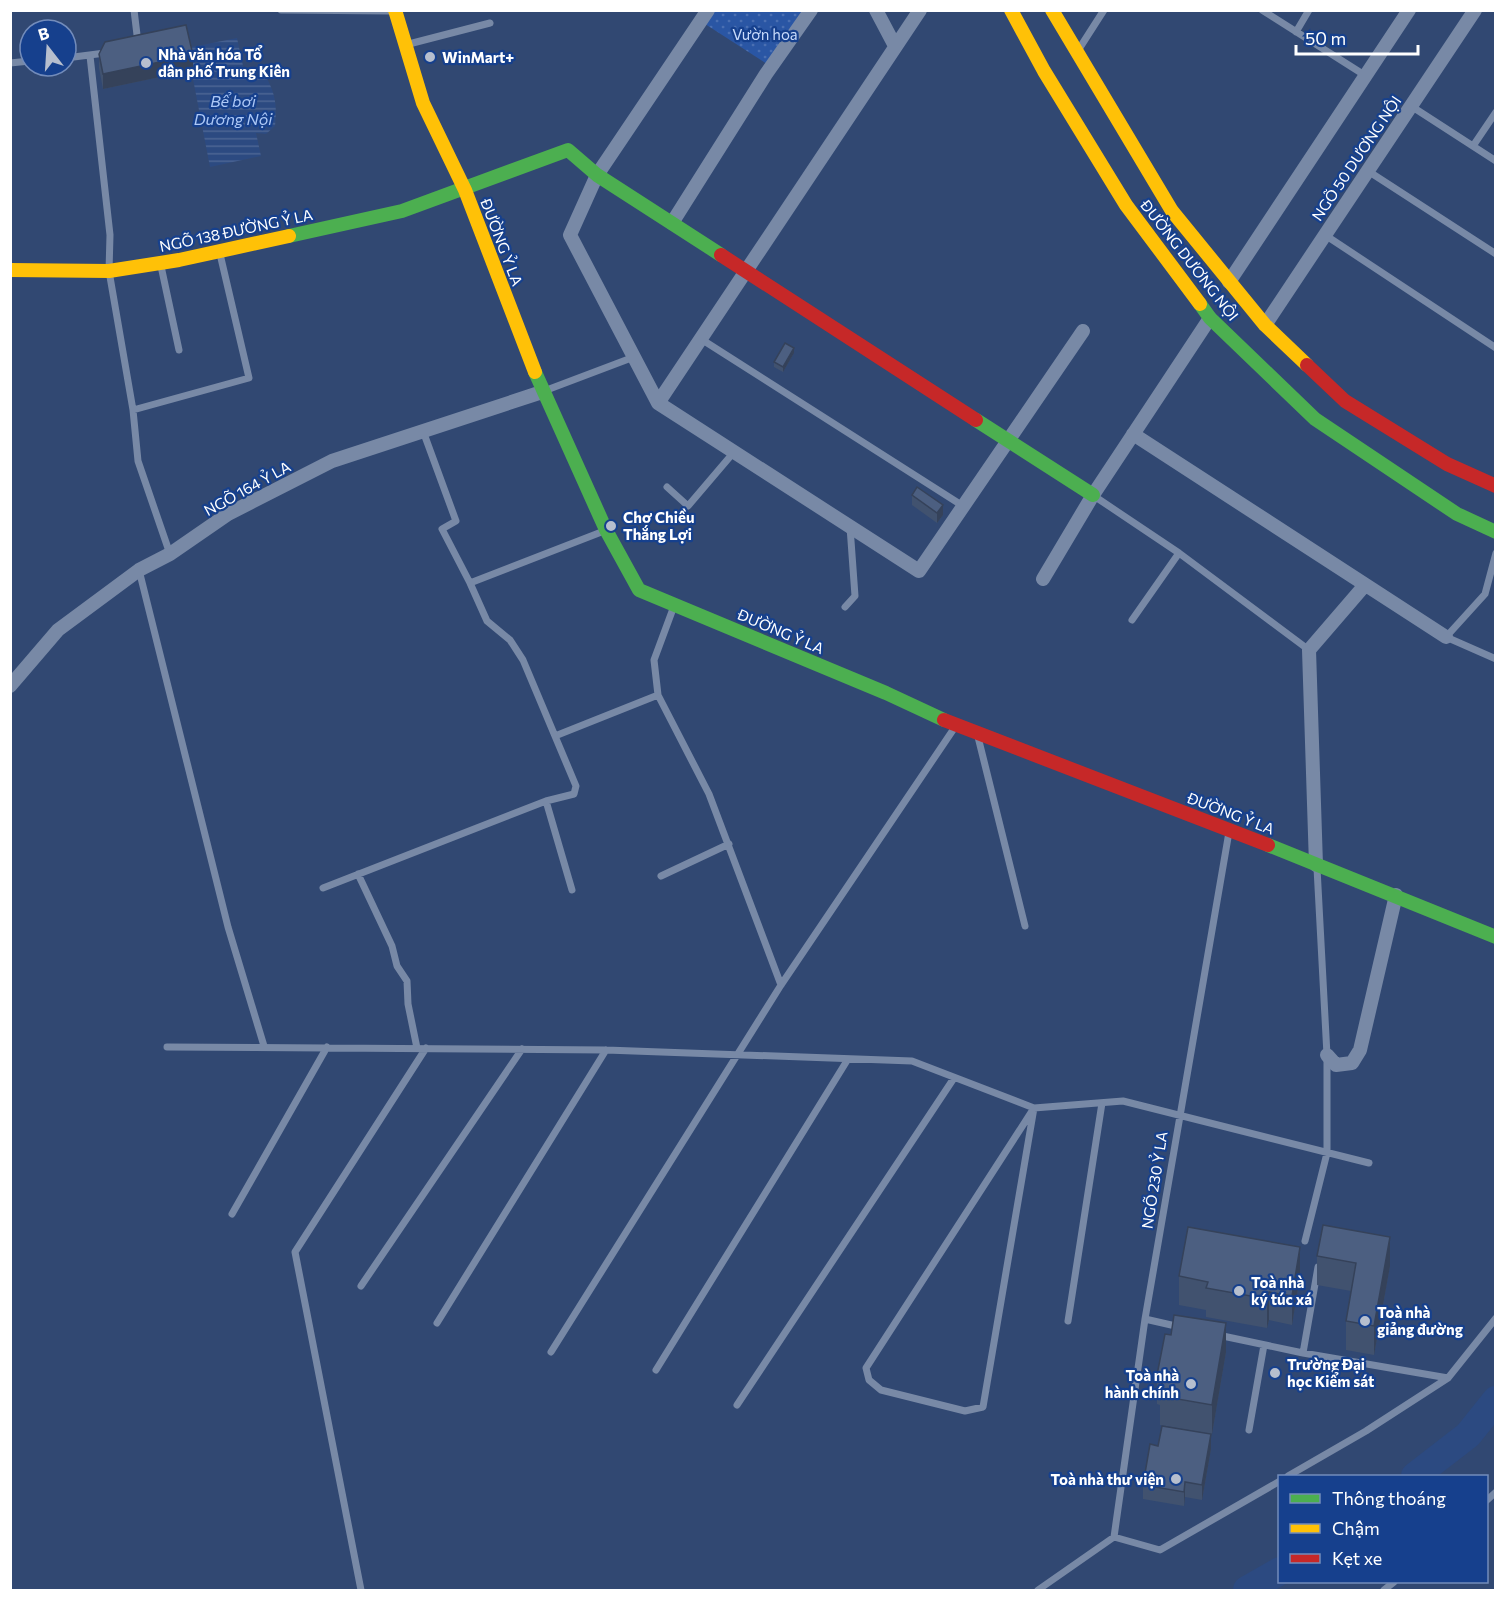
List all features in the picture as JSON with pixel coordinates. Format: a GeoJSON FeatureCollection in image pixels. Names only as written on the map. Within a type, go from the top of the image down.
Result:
{"type":"FeatureCollection","features":[{"type":"Feature","properties":{"kind":"street"},"geometry":{"type":"LineString","coordinates":[[708,10],[597,175],[570,235],[658,403],[919,571],[1083,331]]}},
{"type":"Feature","properties":{"kind":"street"},"geometry":{"type":"LineString","coordinates":[[672,223],[766,74],[810,10]]}},
{"type":"Feature","properties":{"kind":"street"},"geometry":{"type":"LineString","coordinates":[[876,10],[896,46]]}},
{"type":"Feature","properties":{"kind":"street"},"geometry":{"type":"LineString","coordinates":[[658,403],[920,10]]}},
{"type":"Feature","properties":{"kind":"street","name":"ĐƯỜNG DƯƠNG NỘI"},"geometry":{"type":"LineString","coordinates":[[1011,10],[1044,71],[1126,205],[1210,318],[1315,419],[1456,514],[1496,532]]}},
{"type":"Feature","properties":{"kind":"street","name":"ĐƯỜNG DƯƠNG NỘI"},"geometry":{"type":"LineString","coordinates":[[1052,10],[1068,58],[1172,211],[1265,325],[1345,401],[1447,464],[1496,486]]}},
{"type":"Feature","properties":{"kind":"street"},"geometry":{"type":"LineString","coordinates":[[1230,282],[1409,10]]}},
{"type":"Feature","properties":{"kind":"street","name":"NGÕ 50 DƯƠNG NỘI"},"geometry":{"type":"LineString","coordinates":[[1265,325],[1475,10]]}},
{"type":"Feature","properties":{"kind":"street","name":"ĐƯỜNG Ỷ LA"},"geometry":{"type":"LineString","coordinates":[[395,11],[403,46],[448,161],[465,190],[542,392],[606,530],[639,590],[886,693],[956,726],[1229,829],[1496,937]]}},
{"type":"Feature","properties":{"kind":"street"},"geometry":{"type":"LineString","coordinates":[[1044,71],[1068,58]]}},
{"type":"Feature","properties":{"kind":"street","name":"NGÕ 138 ĐƯỜNG Ỷ LA"},"geometry":{"type":"LineString","coordinates":[[10,270],[109,271],[220,251],[402,211],[465,190],[568,150],[597,175]]}},
{"type":"Feature","properties":{"kind":"street"},"geometry":{"type":"LineString","coordinates":[[597,175],[1093,495]]}},
{"type":"Feature","properties":{"kind":"street"},"geometry":{"type":"LineString","coordinates":[[1043,579],[1093,495],[1210,318]]}},
{"type":"Feature","properties":{"kind":"street","name":"NGÕ 164 Ỷ LA"},"geometry":{"type":"LineString","coordinates":[[10,686],[58,630],[139,570],[170,554],[228,514],[332,461],[542,392]]}},
{"type":"Feature","properties":{"kind":"street"},"geometry":{"type":"LineString","coordinates":[[1133,434],[1446,637]]}},
{"type":"Feature","properties":{"kind":"street"},"geometry":{"type":"LineString","coordinates":[[1316,865],[1309,650],[1365,585]]}},
{"type":"Feature","properties":{"kind":"street"},"geometry":{"type":"LineString","coordinates":[[1327,1055],[1336,1065],[1352,1063],[1360,1050],[1396,895]]}},
{"type":"Feature","properties":{"kind":"lane"},"geometry":{"type":"LineString","coordinates":[[134,10],[139,36],[134,46]]}},
{"type":"Feature","properties":{"kind":"lane"},"geometry":{"type":"LineString","coordinates":[[281,10],[395,11]]}},
{"type":"Feature","properties":{"kind":"lane"},"geometry":{"type":"LineString","coordinates":[[1068,58],[1104,10]]}},
{"type":"Feature","properties":{"kind":"lane"},"geometry":{"type":"LineString","coordinates":[[1262,10],[1366,76]]}},
{"type":"Feature","properties":{"kind":"lane"},"geometry":{"type":"LineString","coordinates":[[1296,32],[1309,10]]}},
{"type":"Feature","properties":{"kind":"lane"},"geometry":{"type":"LineString","coordinates":[[403,46],[490,23]]}},
{"type":"Feature","properties":{"kind":"lane"},"geometry":{"type":"LineString","coordinates":[[78,57],[112,51]]}},
{"type":"Feature","properties":{"kind":"lane"},"geometry":{"type":"LineString","coordinates":[[90,56],[110,235],[109,271],[133,410],[138,461],[170,554]]}},
{"type":"Feature","properties":{"kind":"lane"},"geometry":{"type":"LineString","coordinates":[[1411,106],[1496,161]]}},
{"type":"Feature","properties":{"kind":"lane"},"geometry":{"type":"LineString","coordinates":[[1473,146],[1496,112]]}},
{"type":"Feature","properties":{"kind":"lane"},"geometry":{"type":"LineString","coordinates":[[1368,171],[1496,254]]}},
{"type":"Feature","properties":{"kind":"lane"},"geometry":{"type":"LineString","coordinates":[[1325,235],[1496,348]]}},
{"type":"Feature","properties":{"kind":"lane"},"geometry":{"type":"LineString","coordinates":[[133,410],[249,378],[220,251]]}},
{"type":"Feature","properties":{"kind":"lane"},"geometry":{"type":"LineString","coordinates":[[160,263],[179,350]]}},
{"type":"Feature","properties":{"kind":"lane"},"geometry":{"type":"LineString","coordinates":[[700,339],[963,506]]}},
{"type":"Feature","properties":{"kind":"lane"},"geometry":{"type":"LineString","coordinates":[[542,392],[634,357]]}},
{"type":"Feature","properties":{"kind":"lane"},"geometry":{"type":"LineString","coordinates":[[322,888],[546,801],[574,794],[576,790],[523,660],[510,640],[487,621],[442,528],[456,521],[423,431]]}},
{"type":"Feature","properties":{"kind":"lane"},"geometry":{"type":"LineString","coordinates":[[666,487],[688,506],[734,452]]}},
{"type":"Feature","properties":{"kind":"lane"},"geometry":{"type":"LineString","coordinates":[[1093,495],[1179,553],[1309,650]]}},
{"type":"Feature","properties":{"kind":"lane"},"geometry":{"type":"LineString","coordinates":[[845,607],[855,596],[850,527]]}},
{"type":"Feature","properties":{"kind":"lane"},"geometry":{"type":"LineString","coordinates":[[470,583],[606,530]]}},
{"type":"Feature","properties":{"kind":"lane"},"geometry":{"type":"LineString","coordinates":[[1132,620],[1179,553]]}},
{"type":"Feature","properties":{"kind":"lane"},"geometry":{"type":"LineString","coordinates":[[1496,553],[1485,594],[1446,637],[1496,659]]}},
{"type":"Feature","properties":{"kind":"lane"},"geometry":{"type":"LineString","coordinates":[[139,570],[228,927],[264,1046]]}},
{"type":"Feature","properties":{"kind":"lane"},"geometry":{"type":"LineString","coordinates":[[674,605],[654,660],[658,695],[709,794],[781,985]]}},
{"type":"Feature","properties":{"kind":"lane"},"geometry":{"type":"LineString","coordinates":[[555,736],[658,695]]}},
{"type":"Feature","properties":{"kind":"lane"},"geometry":{"type":"LineString","coordinates":[[551,1352],[736,1054],[956,726]]}},
{"type":"Feature","properties":{"kind":"lane"},"geometry":{"type":"LineString","coordinates":[[978,734],[1025,926]]}},
{"type":"Feature","properties":{"kind":"lane"},"geometry":{"type":"LineString","coordinates":[[546,801],[572,890]]}},
{"type":"Feature","properties":{"kind":"lane","name":"NGÕ 230 Ỷ LA"},"geometry":{"type":"LineString","coordinates":[[1114,1537],[1145,1319],[1229,829]]}},
{"type":"Feature","properties":{"kind":"lane"},"geometry":{"type":"LineString","coordinates":[[661,876],[729,843]]}},
{"type":"Feature","properties":{"kind":"lane"},"geometry":{"type":"LineString","coordinates":[[1305,1241],[1327,1153],[1327,1055],[1316,865]]}},
{"type":"Feature","properties":{"kind":"lane"},"geometry":{"type":"LineString","coordinates":[[358,874],[392,946],[397,966],[407,981],[408,1004],[417,1048]]}},
{"type":"Feature","properties":{"kind":"lane"},"geometry":{"type":"LineString","coordinates":[[167,1047],[606,1050],[912,1061],[1034,1108],[1123,1101],[1369,1163]]}},
{"type":"Feature","properties":{"kind":"lane"},"geometry":{"type":"LineString","coordinates":[[232,1214],[327,1047]]}},
{"type":"Feature","properties":{"kind":"lane"},"geometry":{"type":"LineString","coordinates":[[361,1590],[296,1252],[426,1048]]}},
{"type":"Feature","properties":{"kind":"lane"},"geometry":{"type":"LineString","coordinates":[[361,1286],[522,1049]]}},
{"type":"Feature","properties":{"kind":"lane"},"geometry":{"type":"LineString","coordinates":[[437,1323],[606,1050]]}},
{"type":"Feature","properties":{"kind":"lane"},"geometry":{"type":"LineString","coordinates":[[656,1370],[848,1059]]}},
{"type":"Feature","properties":{"kind":"lane"},"geometry":{"type":"LineString","coordinates":[[737,1406],[954,1078]]}},
{"type":"Feature","properties":{"kind":"lane"},"geometry":{"type":"LineString","coordinates":[[1068,1321],[1102,1103]]}},
{"type":"Feature","properties":{"kind":"lane"},"geometry":{"type":"LineString","coordinates":[[1034,1108],[983,1407],[965,1411],[881,1390],[869,1380],[866,1368],[1034,1108]]}},
{"type":"Feature","properties":{"kind":"lane"},"geometry":{"type":"LineString","coordinates":[[1303,1353],[1321,1256]]}},
{"type":"Feature","properties":{"kind":"lane"},"geometry":{"type":"LineString","coordinates":[[1290,1475],[1366,1431],[1448,1378],[1496,1318]]}},
{"type":"Feature","properties":{"kind":"lane"},"geometry":{"type":"LineString","coordinates":[[1145,1319],[1188,1328]]}},
{"type":"Feature","properties":{"kind":"lane"},"geometry":{"type":"LineString","coordinates":[[1210,1333],[1303,1353],[1448,1378]]}},
{"type":"Feature","properties":{"kind":"lane"},"geometry":{"type":"LineString","coordinates":[[1249,1430],[1264,1345]]}},
{"type":"Feature","properties":{"kind":"lane"},"geometry":{"type":"LineString","coordinates":[[1038,1590],[1114,1537],[1160,1550],[1278,1482]]}},
{"type":"Feature","properties":{"kind":"green space","name":"Vườn hoa"},"geometry":{"type":"Polygon","coordinates":[[[709,11],[809,11],[770,66],[702,22],[709,11]]]}},
{"type":"Feature","properties":{"kind":"water","name":"Bể bơi Dương Nội"},"geometry":{"type":"Polygon","coordinates":[[[237,38],[246,80],[255,76],[266,77],[272,89],[276,113],[275,126],[266,134],[256,133],[261,156],[210,167],[187,48],[237,38]]]}},
{"type":"Feature","properties":{"kind":"building"},"geometry":{"type":"Polygon","coordinates":[[[186,25],[193,55],[103,74],[99,54],[105,42],[186,25]]]}},
{"type":"Feature","properties":{"kind":"building"},"geometry":{"type":"Polygon","coordinates":[[[785,343],[794,348],[783,367],[774,362],[785,343]]]}},
{"type":"Feature","properties":{"kind":"building"},"geometry":{"type":"Polygon","coordinates":[[[917,487],[943,505],[937,513],[912,495],[917,487]]]}},
{"type":"Feature","properties":{"kind":"building"},"geometry":{"type":"Polygon","coordinates":[[[1323,1225],[1390,1237],[1374,1326],[1346,1321],[1356,1263],[1317,1256],[1323,1225]]]}},
{"type":"Feature","properties":{"kind":"building"},"geometry":{"type":"Polygon","coordinates":[[[1188,1227],[1300,1247],[1292,1296],[1269,1292],[1267,1299],[1206,1288],[1208,1282],[1179,1276],[1188,1227]]]}},
{"type":"Feature","properties":{"kind":"building","name":"Toà nhà hành chính"},"geometry":{"type":"Polygon","coordinates":[[[1174,1315],[1226,1323],[1212,1405],[1160,1396],[1163,1377],[1157,1375],[1165,1334],[1171,1335],[1174,1315]]]}},
{"type":"Feature","properties":{"kind":"building","name":"Toà nhà thư viện"},"geometry":{"type":"Polygon","coordinates":[[[1162,1426],[1211,1434],[1202,1485],[1185,1482],[1184,1492],[1143,1485],[1150,1444],[1158,1446],[1162,1426]]]}},
{"type":"Feature","properties":{"kind":"waterway"},"geometry":{"type":"LineString","coordinates":[[1416,1475],[1468,1435],[1496,1400]]}},
{"type":"Feature","properties":{"kind":"waterway"},"geometry":{"type":"LineString","coordinates":[[1247,1590],[1278,1572]]}},
{"type":"Feature","properties":{"kind":"traffic: fast"},"geometry":{"type":"LineString","coordinates":[[289,236],[402,211],[568,150],[597,175],[721,255]]}},
{"type":"Feature","properties":{"kind":"traffic: fast"},"geometry":{"type":"LineString","coordinates":[[1200,304],[1210,318],[1315,419],[1457,514],[1496,532]]}},
{"type":"Feature","properties":{"kind":"traffic: fast"},"geometry":{"type":"LineString","coordinates":[[535,372],[606,530],[639,590],[886,693],[944,720]]}},
{"type":"Feature","properties":{"kind":"traffic: fast"},"geometry":{"type":"LineString","coordinates":[[976,420],[1093,495]]}},
{"type":"Feature","properties":{"kind":"traffic: fast"},"geometry":{"type":"LineString","coordinates":[[1268,845],[1496,937]]}},
{"type":"Feature","properties":{"kind":"traffic: slow"},"geometry":{"type":"LineString","coordinates":[[395,10],[423,103],[465,190],[535,372]]}},
{"type":"Feature","properties":{"kind":"traffic: slow"},"geometry":{"type":"LineString","coordinates":[[1011,10],[1044,71],[1126,205],[1200,304]]}},
{"type":"Feature","properties":{"kind":"traffic: slow"},"geometry":{"type":"LineString","coordinates":[[1052,10],[1172,211],[1265,325],[1307,365]]}},
{"type":"Feature","properties":{"kind":"traffic: slow"},"geometry":{"type":"LineString","coordinates":[[10,270],[109,271],[179,260],[289,236]]}},
{"type":"Feature","properties":{"kind":"traffic: jam"},"geometry":{"type":"LineString","coordinates":[[721,255],[976,420]]}},
{"type":"Feature","properties":{"kind":"traffic: jam"},"geometry":{"type":"LineString","coordinates":[[1307,365],[1345,401],[1447,464],[1496,486]]}},
{"type":"Feature","properties":{"kind":"traffic: jam"},"geometry":{"type":"LineString","coordinates":[[944,720],[1268,845]]}},
{"type":"Feature","properties":{"kind":"place","name":"WinMart+"},"geometry":{"type":"Point","coordinates":[430,57]}},
{"type":"Feature","properties":{"kind":"place","name":"Nhà văn hóa Tổ dân phố Trung Kiên"},"geometry":{"type":"Point","coordinates":[146,63]}},
{"type":"Feature","properties":{"kind":"place","name":"Chợ Chiều Thắng Lợi"},"geometry":{"type":"Point","coordinates":[611,526]}},
{"type":"Feature","properties":{"kind":"place","name":"Toà nhà ký túc xá"},"geometry":{"type":"Point","coordinates":[1239,1291]}},
{"type":"Feature","properties":{"kind":"place","name":"Toà nhà giảng đường"},"geometry":{"type":"Point","coordinates":[1365,1321]}},
{"type":"Feature","properties":{"kind":"place","name":"Trường Đại học Kiểm sát"},"geometry":{"type":"Point","coordinates":[1275,1373]}},
{"type":"Feature","properties":{"kind":"place","name":"Toà nhà hành chính"},"geometry":{"type":"Point","coordinates":[1191,1384]}},
{"type":"Feature","properties":{"kind":"place","name":"Toà nhà thư viện"},"geometry":{"type":"Point","coordinates":[1176,1479]}}]}
